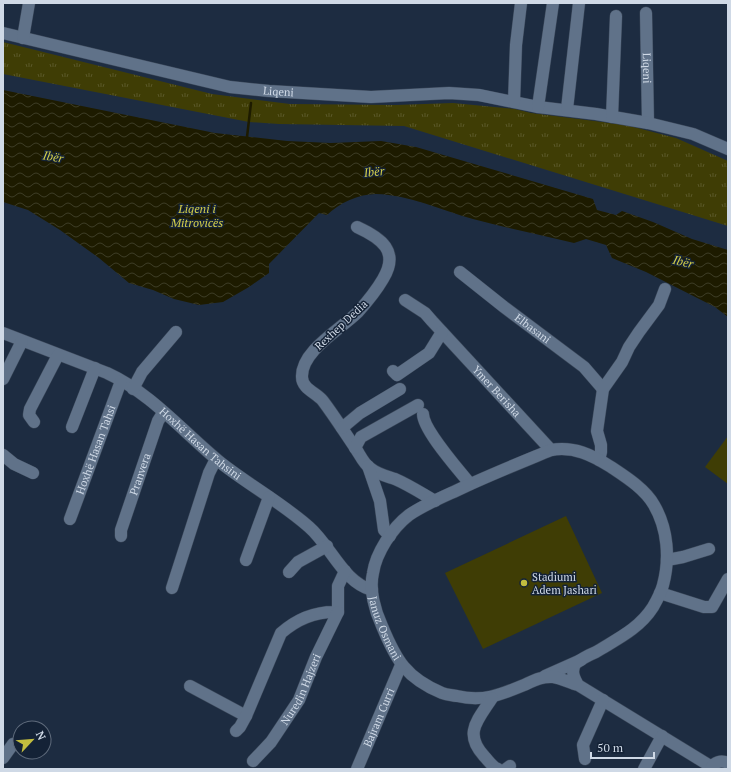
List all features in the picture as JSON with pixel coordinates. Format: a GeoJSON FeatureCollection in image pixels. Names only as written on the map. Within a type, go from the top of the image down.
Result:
{"type":"FeatureCollection","features":[{"type":"Feature","properties":{"kind":"street"},"geometry":{"type":"LineString","coordinates":[[23,38],[29,3]]}},
{"type":"Feature","properties":{"kind":"street"},"geometry":{"type":"LineString","coordinates":[[514,102],[516,45],[522,3]]}},
{"type":"Feature","properties":{"kind":"street"},"geometry":{"type":"LineString","coordinates":[[538,107],[553,3]]}},
{"type":"Feature","properties":{"kind":"street"},"geometry":{"type":"LineString","coordinates":[[567,109],[579,3]]}},
{"type":"Feature","properties":{"kind":"street","name":"Liqeni"},"geometry":{"type":"LineString","coordinates":[[646,13],[648,123]]}},
{"type":"Feature","properties":{"kind":"street"},"geometry":{"type":"LineString","coordinates":[[612,117],[616,16]]}},
{"type":"Feature","properties":{"kind":"street","name":"Liqeni"},"geometry":{"type":"LineString","coordinates":[[3,33],[230,87],[269,91],[371,97],[449,93],[478,95],[538,107],[567,109],[648,123],[693,134],[728,149]]}},
{"type":"Feature","properties":{"kind":"street","name":"Rexhep Dedia"},"geometry":{"type":"LineString","coordinates":[[357,227],[378,238],[387,248],[390,258],[388,269],[370,298],[357,313],[310,354],[304,366],[302,377],[304,385],[321,398],[368,466],[380,501],[384,530],[390,536]]}},
{"type":"Feature","properties":{"kind":"street","name":"Elbasani"},"geometry":{"type":"LineString","coordinates":[[460,272],[578,362],[595,378],[603,389]]}},
{"type":"Feature","properties":{"kind":"street"},"geometry":{"type":"LineString","coordinates":[[599,460],[601,445],[598,431],[603,389],[622,362],[629,347],[639,332],[659,305],[665,289]]}},
{"type":"Feature","properties":{"kind":"street","name":"Ymer Berisha"},"geometry":{"type":"LineString","coordinates":[[405,300],[425,313],[551,450]]}},
{"type":"Feature","properties":{"kind":"street"},"geometry":{"type":"LineString","coordinates":[[133,389],[142,372],[176,332]]}},
{"type":"Feature","properties":{"kind":"street"},"geometry":{"type":"LineString","coordinates":[[393,371],[395,375],[397,375],[429,353],[442,332]]}},
{"type":"Feature","properties":{"kind":"street","name":"Hoxhë Hasan Tahsini"},"geometry":{"type":"LineString","coordinates":[[3,333],[95,368],[121,380],[239,477],[288,509],[305,523],[327,546],[345,571],[358,584],[372,590]]}},
{"type":"Feature","properties":{"kind":"street"},"geometry":{"type":"LineString","coordinates":[[3,379],[22,341]]}},
{"type":"Feature","properties":{"kind":"street"},"geometry":{"type":"LineString","coordinates":[[34,422],[29,415],[30,408],[58,355]]}},
{"type":"Feature","properties":{"kind":"street"},"geometry":{"type":"LineString","coordinates":[[72,427],[95,368]]}},
{"type":"Feature","properties":{"kind":"street","name":"Hoxhë Hasan Tahsi"},"geometry":{"type":"LineString","coordinates":[[70,519],[121,380]]}},
{"type":"Feature","properties":{"kind":"street"},"geometry":{"type":"LineString","coordinates":[[342,428],[360,414],[400,389]]}},
{"type":"Feature","properties":{"kind":"street"},"geometry":{"type":"LineString","coordinates":[[355,448],[361,436],[421,409],[425,422],[435,438],[470,484]]}},
{"type":"Feature","properties":{"kind":"street","name":"Pranvera"},"geometry":{"type":"LineString","coordinates":[[121,536],[121,530],[158,421],[163,413]]}},
{"type":"Feature","properties":{"kind":"street","name":"Januz Osmani"},"geometry":{"type":"LineString","coordinates":[[578,685],[574,676],[574,666],[577,662],[585,658],[631,632],[652,609],[663,585],[667,560],[666,539],[661,520],[654,505],[634,484],[599,460],[580,451],[570,449],[551,450],[470,484],[435,501],[409,516],[399,524],[390,536],[372,573],[372,590],[379,620],[391,648],[401,665],[416,678],[443,693],[465,698],[492,698],[542,678],[585,658]]}},
{"type":"Feature","properties":{"kind":"street"},"geometry":{"type":"LineString","coordinates":[[3,455],[14,464],[32,472]]}},
{"type":"Feature","properties":{"kind":"street"},"geometry":{"type":"LineString","coordinates":[[172,588],[209,473],[216,459]]}},
{"type":"Feature","properties":{"kind":"street","name":"Rexhep Dedia"},"geometry":{"type":"LineString","coordinates":[[368,466],[380,474],[406,485],[435,501]]}},
{"type":"Feature","properties":{"kind":"street"},"geometry":{"type":"LineString","coordinates":[[246,560],[269,497]]}},
{"type":"Feature","properties":{"kind":"street"},"geometry":{"type":"LineString","coordinates":[[289,572],[298,562],[327,546]]}},
{"type":"Feature","properties":{"kind":"street"},"geometry":{"type":"LineString","coordinates":[[667,560],[709,549]]}},
{"type":"Feature","properties":{"kind":"street","name":"Nuredin Hajzeri"},"geometry":{"type":"LineString","coordinates":[[253,761],[271,742],[298,700],[316,657],[338,612],[338,586],[345,571]]}},
{"type":"Feature","properties":{"kind":"street"},"geometry":{"type":"LineString","coordinates":[[660,593],[710,608],[728,580]]}},
{"type":"Feature","properties":{"kind":"street"},"geometry":{"type":"LineString","coordinates":[[236,731],[246,716],[282,633],[310,615],[325,612],[338,612]]}},
{"type":"Feature","properties":{"kind":"street","name":"Bajram Curri"},"geometry":{"type":"LineString","coordinates":[[357,769],[388,700],[401,665]]}},
{"type":"Feature","properties":{"kind":"street","name":"Januz Osmani"},"geometry":{"type":"LineString","coordinates":[[542,678],[552,677],[578,685]]}},
{"type":"Feature","properties":{"kind":"street"},"geometry":{"type":"LineString","coordinates":[[578,685],[712,768],[718,762],[727,761]]}},
{"type":"Feature","properties":{"kind":"street"},"geometry":{"type":"LineString","coordinates":[[190,686],[246,716]]}},
{"type":"Feature","properties":{"kind":"street"},"geometry":{"type":"LineString","coordinates":[[492,698],[474,726],[473,734],[480,752],[492,766],[505,768]]}},
{"type":"Feature","properties":{"kind":"street"},"geometry":{"type":"LineString","coordinates":[[585,759],[583,745],[603,700]]}},
{"type":"Feature","properties":{"kind":"street"},"geometry":{"type":"LineString","coordinates":[[644,769],[662,736]]}},
{"type":"Feature","properties":{"kind":"street"},"geometry":{"type":"LineString","coordinates":[[3,758],[12,745]]}},
{"type":"Feature","properties":{"kind":"green space"},"geometry":{"type":"Polygon","coordinates":[[[3,42],[212,94],[290,104],[396,105],[453,103],[515,109],[531,113],[626,125],[676,138],[728,161],[728,226],[404,126],[279,124],[249,122],[3,74],[3,42]]]}},
{"type":"Feature","properties":{"kind":"green space"},"geometry":{"type":"Polygon","coordinates":[[[728,436],[728,484],[705,467],[728,436]]]}},
{"type":"Feature","properties":{"kind":"green space","name":"Stadiumi Adem Jashari"},"geometry":{"type":"Polygon","coordinates":[[[566,516],[602,593],[483,649],[445,573],[566,516]]]}},
{"type":"Feature","properties":{"kind":"water","name":"Liqeni i Mitrovicës"},"geometry":{"type":"Polygon","coordinates":[[[3,90],[215,133],[287,141],[331,143],[381,141],[416,147],[593,199],[597,210],[616,215],[622,211],[653,222],[692,239],[728,250],[728,317],[715,307],[646,272],[612,258],[606,245],[586,239],[574,243],[473,219],[401,197],[376,194],[356,197],[343,203],[327,215],[319,213],[269,264],[269,273],[223,302],[199,305],[174,299],[153,290],[129,283],[99,258],[60,230],[28,210],[3,202],[3,90]]]}},
{"type":"Feature","properties":{"kind":"waterway"},"geometry":{"type":"LineString","coordinates":[[247,137],[251,103]]}},
{"type":"Feature","properties":{"kind":"place","name":"Stadiumi Adem Jashari"},"geometry":{"type":"Point","coordinates":[524,583]}},
{"type":"Feature","properties":{"kind":"water label","name":"Ibër"},"geometry":{"type":"Point","coordinates":[53,157]}},
{"type":"Feature","properties":{"kind":"water label","name":"Ibër"},"geometry":{"type":"Point","coordinates":[374,172]}},
{"type":"Feature","properties":{"kind":"water label","name":"Ibër"},"geometry":{"type":"Point","coordinates":[683,262]}}]}
